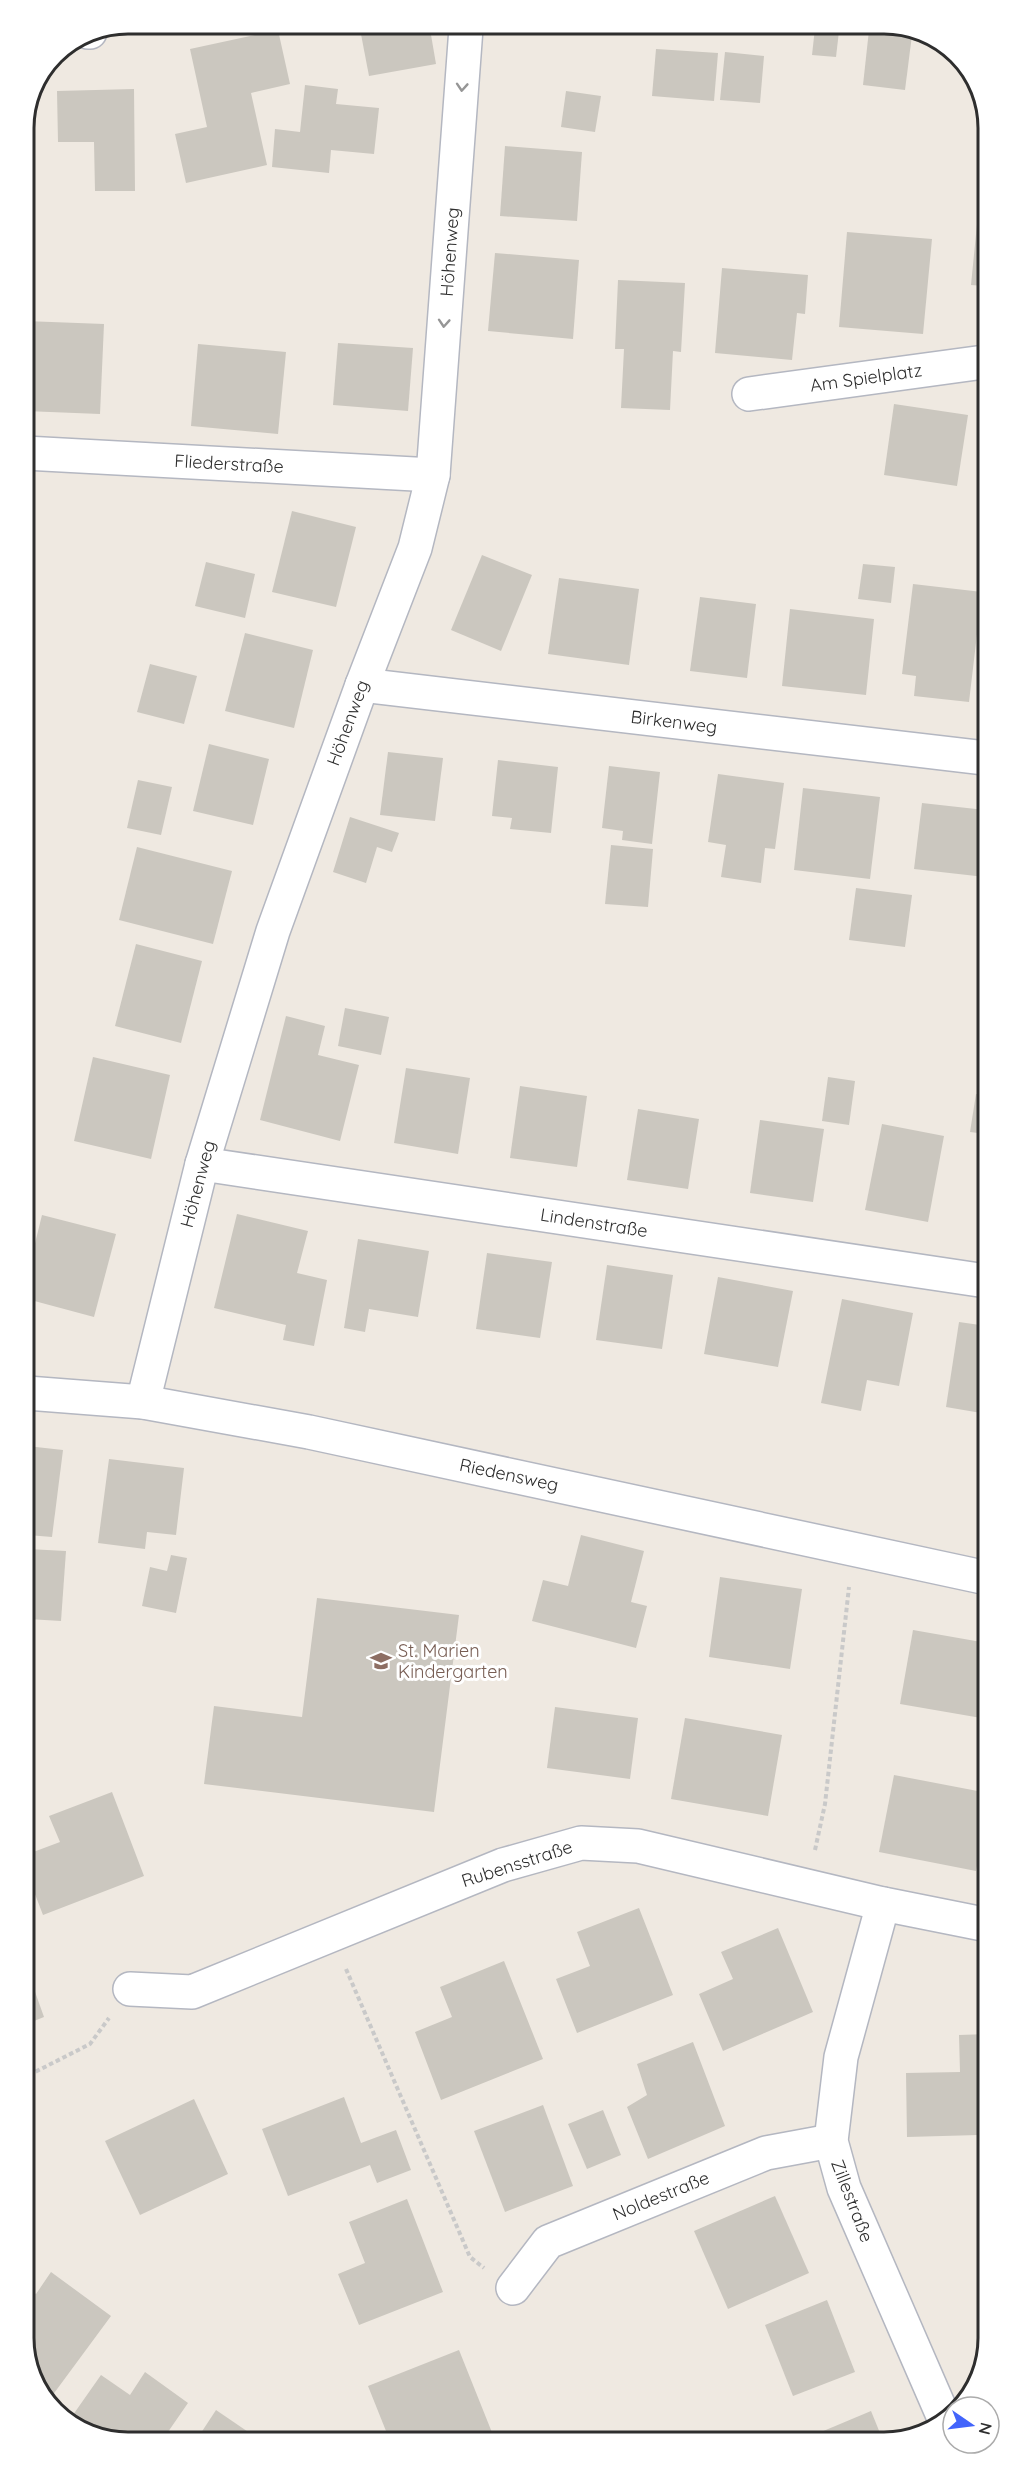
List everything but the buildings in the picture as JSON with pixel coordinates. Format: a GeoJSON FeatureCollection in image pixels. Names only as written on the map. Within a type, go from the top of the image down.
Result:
{"type":"FeatureCollection","features":[{"type":"Feature","properties":{"kind":"street","name":"Höhenweg"},"geometry":{"type":"LineString","coordinates":[[143,1402],[202,1164],[273,932],[362,685],[415,548],[433,476],[466,34]]}},
{"type":"Feature","properties":{"kind":"street","name":"Am Spielplatz"},"geometry":{"type":"LineString","coordinates":[[749,394],[979,363]]}},
{"type":"Feature","properties":{"kind":"street","name":"Fliederstraße"},"geometry":{"type":"LineString","coordinates":[[35,454],[433,476]]}},
{"type":"Feature","properties":{"kind":"street","name":"Birkenweg"},"geometry":{"type":"LineString","coordinates":[[362,685],[979,757]]}},
{"type":"Feature","properties":{"kind":"street","name":"Lindenstraße"},"geometry":{"type":"LineString","coordinates":[[202,1164],[979,1280]]}},
{"type":"Feature","properties":{"kind":"street","name":"Riedensweg"},"geometry":{"type":"LineString","coordinates":[[34,1394],[143,1402],[309,1432],[979,1576]]}},
{"type":"Feature","properties":{"kind":"street","name":"Rubensstraße"},"geometry":{"type":"LineString","coordinates":[[129,1989],[192,1992],[503,1864],[581,1843],[638,1846],[884,1904],[979,1923]]}},
{"type":"Feature","properties":{"kind":"street","name":"Zillestraße"},"geometry":{"type":"LineString","coordinates":[[884,1904],[841,2057],[831,2141],[844,2188],[941,2411]]}},
{"type":"Feature","properties":{"kind":"street","name":"Noldestraße"},"geometry":{"type":"LineString","coordinates":[[513,2288],[548,2242],[766,2153],[831,2141]]}},
{"type":"Feature","properties":{"kind":"path"},"geometry":{"type":"LineString","coordinates":[[808,1886],[825,1804],[853,1549]]}},
{"type":"Feature","properties":{"kind":"path"},"geometry":{"type":"LineString","coordinates":[[331,1935],[470,2258],[513,2288]]}},
{"type":"Feature","properties":{"kind":"path"},"geometry":{"type":"LineString","coordinates":[[34,2072],[90,2044],[129,1989]]}},
{"type":"Feature","properties":{"kind":"place","name":"St. Marien Kindergarten"},"geometry":{"type":"Point","coordinates":[381,1661]}}]}
